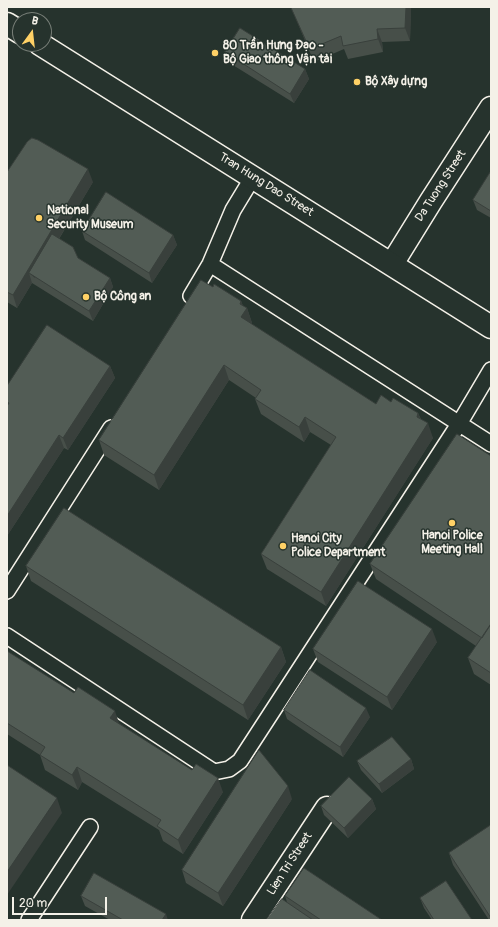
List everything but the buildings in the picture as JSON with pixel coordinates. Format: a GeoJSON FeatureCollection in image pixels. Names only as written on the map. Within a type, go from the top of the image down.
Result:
{"type":"FeatureCollection","features":[{"type":"Feature","properties":{"kind":"main road","name":"Tran Hung Dao Street"},"geometry":{"type":"LineString","coordinates":[[52,51],[491,327]]}},
{"type":"Feature","properties":{"kind":"main road","name":"Da Tuong Street"},"geometry":{"type":"LineString","coordinates":[[392,264],[491,108]]}},
{"type":"Feature","properties":{"kind":"main road","name":"Lien Tri Street"},"geometry":{"type":"LineString","coordinates":[[253,920],[327,808]]}},
{"type":"Feature","properties":{"kind":"lane"},"geometry":{"type":"LineString","coordinates":[[186,305],[210,264],[233,210],[253,177]]}},
{"type":"Feature","properties":{"kind":"lane"},"geometry":{"type":"LineString","coordinates":[[210,264],[491,444]]}},
{"type":"Feature","properties":{"kind":"lane"},"geometry":{"type":"LineString","coordinates":[[7,636],[214,772],[229,770],[240,761],[459,424],[491,370]]}},
{"type":"Feature","properties":{"kind":"lane"},"geometry":{"type":"LineString","coordinates":[[7,591],[120,413]]}},
{"type":"Feature","properties":{"kind":"lane"},"geometry":{"type":"LineString","coordinates":[[29,920],[90,827]]}},
{"type":"Feature","properties":{"kind":"place","name":"80 Trần Hưng Đạo - Bộ Giao thông Vận tải"},"geometry":{"type":"Point","coordinates":[215,53]}},
{"type":"Feature","properties":{"kind":"place","name":"Bộ Xây dựng"},"geometry":{"type":"Point","coordinates":[357,82]}},
{"type":"Feature","properties":{"kind":"place","name":"National Security Museum"},"geometry":{"type":"Point","coordinates":[39,218]}},
{"type":"Feature","properties":{"kind":"place","name":"Bộ Công an"},"geometry":{"type":"Point","coordinates":[86,297]}},
{"type":"Feature","properties":{"kind":"place","name":"Hanoi Police Meeting Hall"},"geometry":{"type":"Point","coordinates":[452,523]}},
{"type":"Feature","properties":{"kind":"place","name":"Hanoi City Police Department"},"geometry":{"type":"Point","coordinates":[283,546]}}]}
